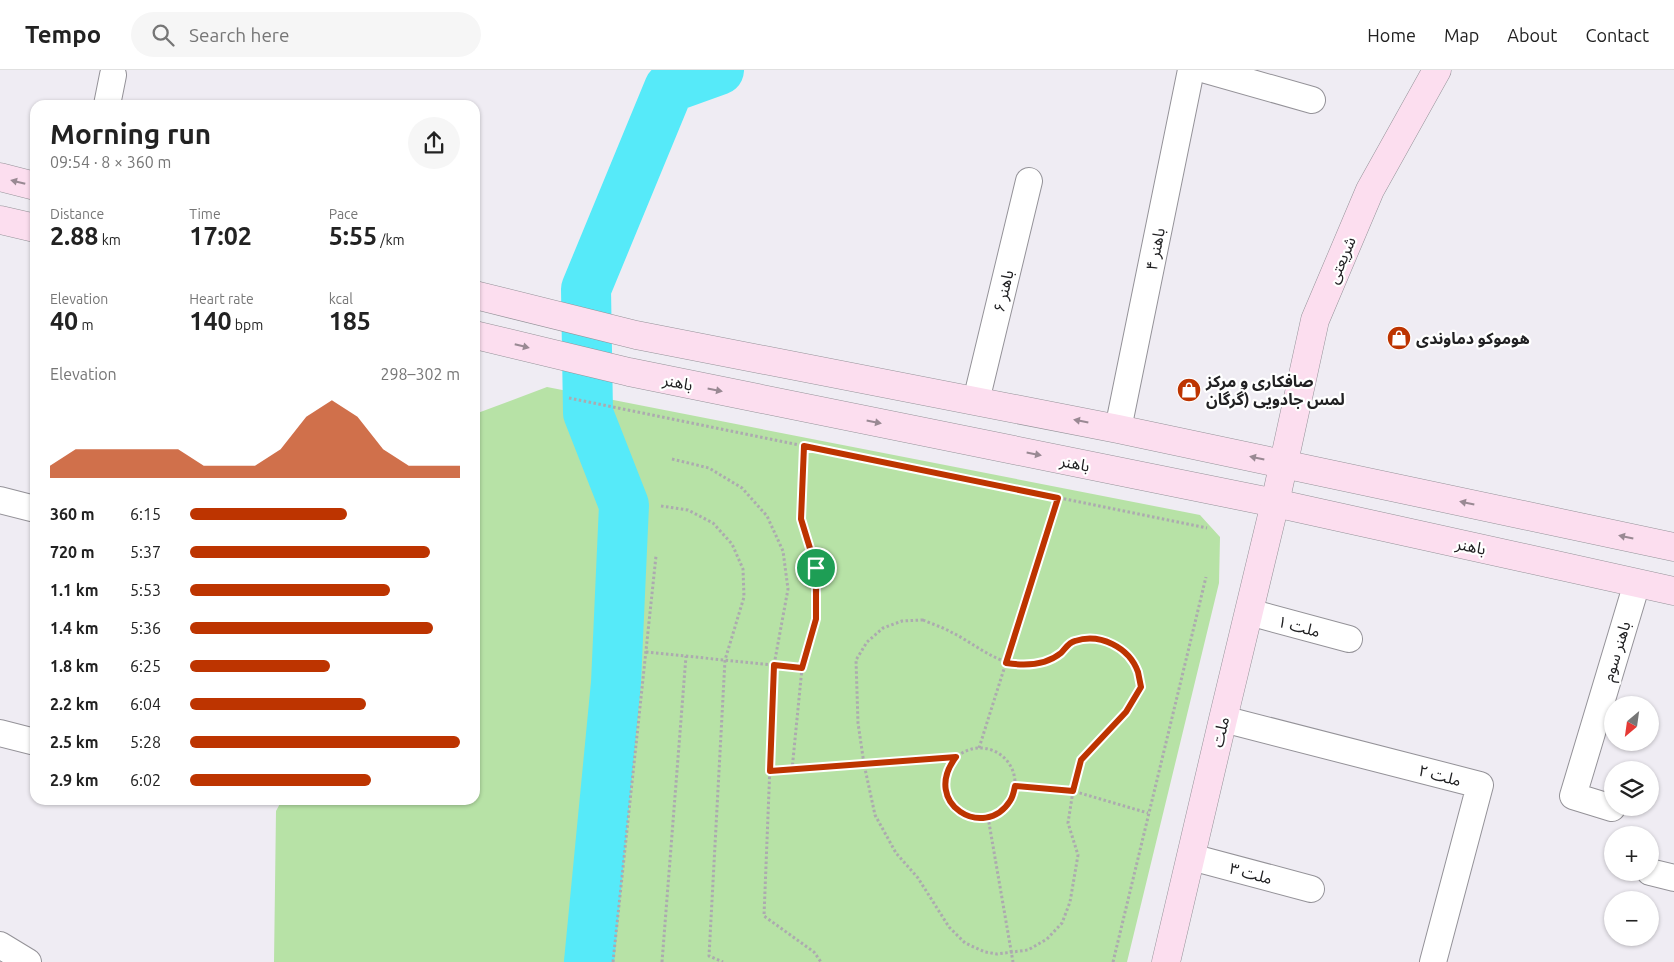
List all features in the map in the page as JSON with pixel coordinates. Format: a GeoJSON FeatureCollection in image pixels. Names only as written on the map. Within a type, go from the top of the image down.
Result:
{"type":"FeatureCollection","features":[{"type":"Feature","properties":{"kind":"main road","name":"شریعتی"},"geometry":{"type":"LineString","coordinates":[[1276,504],[1315,320],[1370,190],[1437,70]]}},
{"type":"Feature","properties":{"kind":"main road"},"geometry":{"type":"LineString","coordinates":[[0,177],[30,185]]}},
{"type":"Feature","properties":{"kind":"main road"},"geometry":{"type":"LineString","coordinates":[[0,220],[30,227]]}},
{"type":"Feature","properties":{"kind":"main road"},"geometry":{"type":"LineString","coordinates":[[480,296],[636,335],[1118,428],[1674,547]]}},
{"type":"Feature","properties":{"kind":"main road","name":"باهنر"},"geometry":{"type":"LineString","coordinates":[[480,336],[629,372],[1276,504],[1674,591]]}},
{"type":"Feature","properties":{"kind":"main road","name":"ملت"},"geometry":{"type":"LineString","coordinates":[[1166,962],[1276,504]]}},
{"type":"Feature","properties":{"kind":"street","name":"۴ باهنر"},"geometry":{"type":"LineString","coordinates":[[1118,428],[1191,70]]}},
{"type":"Feature","properties":{"kind":"street"},"geometry":{"type":"LineString","coordinates":[[1206,70],[1312,100]]}},
{"type":"Feature","properties":{"kind":"street"},"geometry":{"type":"LineString","coordinates":[[107,100],[113,75]]}},
{"type":"Feature","properties":{"kind":"street","name":"۶ باهنر"},"geometry":{"type":"LineString","coordinates":[[976,401],[1029,181]]}},
{"type":"Feature","properties":{"kind":"street"},"geometry":{"type":"LineString","coordinates":[[0,500],[30,508]]}},
{"type":"Feature","properties":{"kind":"street","name":"باهنر سوم"},"geometry":{"type":"LineString","coordinates":[[1604,806],[1573,796],[1637,583]]}},
{"type":"Feature","properties":{"kind":"street","name":"ملت ۱"},"geometry":{"type":"LineString","coordinates":[[1249,612],[1349,639]]}},
{"type":"Feature","properties":{"kind":"street","name":"۲ ملت"},"geometry":{"type":"LineString","coordinates":[[1223,719],[1480,786],[1433,962]]}},
{"type":"Feature","properties":{"kind":"street"},"geometry":{"type":"LineString","coordinates":[[0,733],[30,741]]}},
{"type":"Feature","properties":{"kind":"street","name":"۳ ملت"},"geometry":{"type":"LineString","coordinates":[[1191,857],[1311,889]]}},
{"type":"Feature","properties":{"kind":"street"},"geometry":{"type":"LineString","coordinates":[[1659,874],[1674,878]]}},
{"type":"Feature","properties":{"kind":"street"},"geometry":{"type":"LineString","coordinates":[[0,946],[28,962]]}},
{"type":"Feature","properties":{"kind":"path"},"geometry":{"type":"LineString","coordinates":[[569,398],[1207,528]]}},
{"type":"Feature","properties":{"kind":"path"},"geometry":{"type":"LineString","coordinates":[[792,770],[802,668],[816,619],[816,568],[801,519],[804,446]]}},
{"type":"Feature","properties":{"kind":"path"},"geometry":{"type":"LineString","coordinates":[[672,459],[709,468],[742,488],[767,516],[783,551],[788,589],[774,665],[764,916],[814,952],[821,962]]}},
{"type":"Feature","properties":{"kind":"path"},"geometry":{"type":"LineString","coordinates":[[979,748],[1058,498]]}},
{"type":"Feature","properties":{"kind":"path"},"geometry":{"type":"LineString","coordinates":[[661,506],[688,510],[713,523],[732,544],[743,569],[744,597],[725,660],[709,956],[723,962]]}},
{"type":"Feature","properties":{"kind":"path"},"geometry":{"type":"LineString","coordinates":[[612,962],[656,556]]}},
{"type":"Feature","properties":{"kind":"path"},"geometry":{"type":"LineString","coordinates":[[1113,962],[1206,577]]}},
{"type":"Feature","properties":{"kind":"path"},"geometry":{"type":"LineString","coordinates":[[923,620],[950,631],[1006,663],[1024,666],[1042,663],[1059,654],[1072,641],[1088,638],[1104,640],[1118,647],[1130,658],[1138,672],[1141,687],[1126,712],[1081,760],[1073,791],[1068,823],[1078,855],[1070,902],[1062,923],[1047,939],[1028,950],[997,954],[985,952],[965,942],[949,927],[918,878],[896,853],[875,815],[864,764],[858,723],[856,660],[867,642],[883,628],[902,621],[923,620]]}},
{"type":"Feature","properties":{"kind":"path"},"geometry":{"type":"LineString","coordinates":[[646,652],[802,668]]}},
{"type":"Feature","properties":{"kind":"path"},"geometry":{"type":"LineString","coordinates":[[662,962],[686,656]]}},
{"type":"Feature","properties":{"kind":"path"},"geometry":{"type":"LineString","coordinates":[[979,748],[993,751],[1005,759],[1013,771],[1015,786],[1011,800],[1002,811],[988,817],[975,818],[962,814],[952,805],[946,793],[945,780],[948,767],[956,757],[967,750],[979,748]]}},
{"type":"Feature","properties":{"kind":"path"},"geometry":{"type":"LineString","coordinates":[[770,771],[956,757]]}},
{"type":"Feature","properties":{"kind":"path"},"geometry":{"type":"LineString","coordinates":[[1015,786],[1073,791],[1148,813]]}},
{"type":"Feature","properties":{"kind":"path"},"geometry":{"type":"LineString","coordinates":[[988,817],[1013,962]]}},
{"type":"Feature","properties":{"kind":"green space"},"geometry":{"type":"Polygon","coordinates":[[[547,387],[1200,515],[1220,537],[1219,583],[1127,962],[274,962],[276,811],[279,805],[480,805],[480,412],[547,387]]]}},
{"type":"Feature","properties":{"kind":"waterway"},"geometry":{"type":"LineString","coordinates":[[589,962],[616,683],[624,505],[588,413],[586,289],[669,88],[719,70]]}},
{"type":"Feature","properties":{"kind":"place","name":"هوموکو دماوندی"},"geometry":{"type":"Point","coordinates":[1399,338]}},
{"type":"Feature","properties":{"kind":"place","name":"صافکاری و مرکز لمس جادویی (گرگان"},"geometry":{"type":"Point","coordinates":[1189,390]}},
{"type":"Feature","properties":{"kind":"route"},"geometry":{"type":"LineString","coordinates":[[804,446],[1058,498],[1006,663],[1024,666],[1042,663],[1059,654],[1072,641],[1088,638],[1104,640],[1118,647],[1130,658],[1138,672],[1141,687],[1126,712],[1081,760],[1073,791],[1015,786],[1011,800],[1002,811],[988,817],[975,818],[962,814],[952,805],[946,793],[945,780],[948,767],[956,757],[770,771],[774,665],[802,668],[816,619],[816,568],[801,519],[804,446]]}}]}
